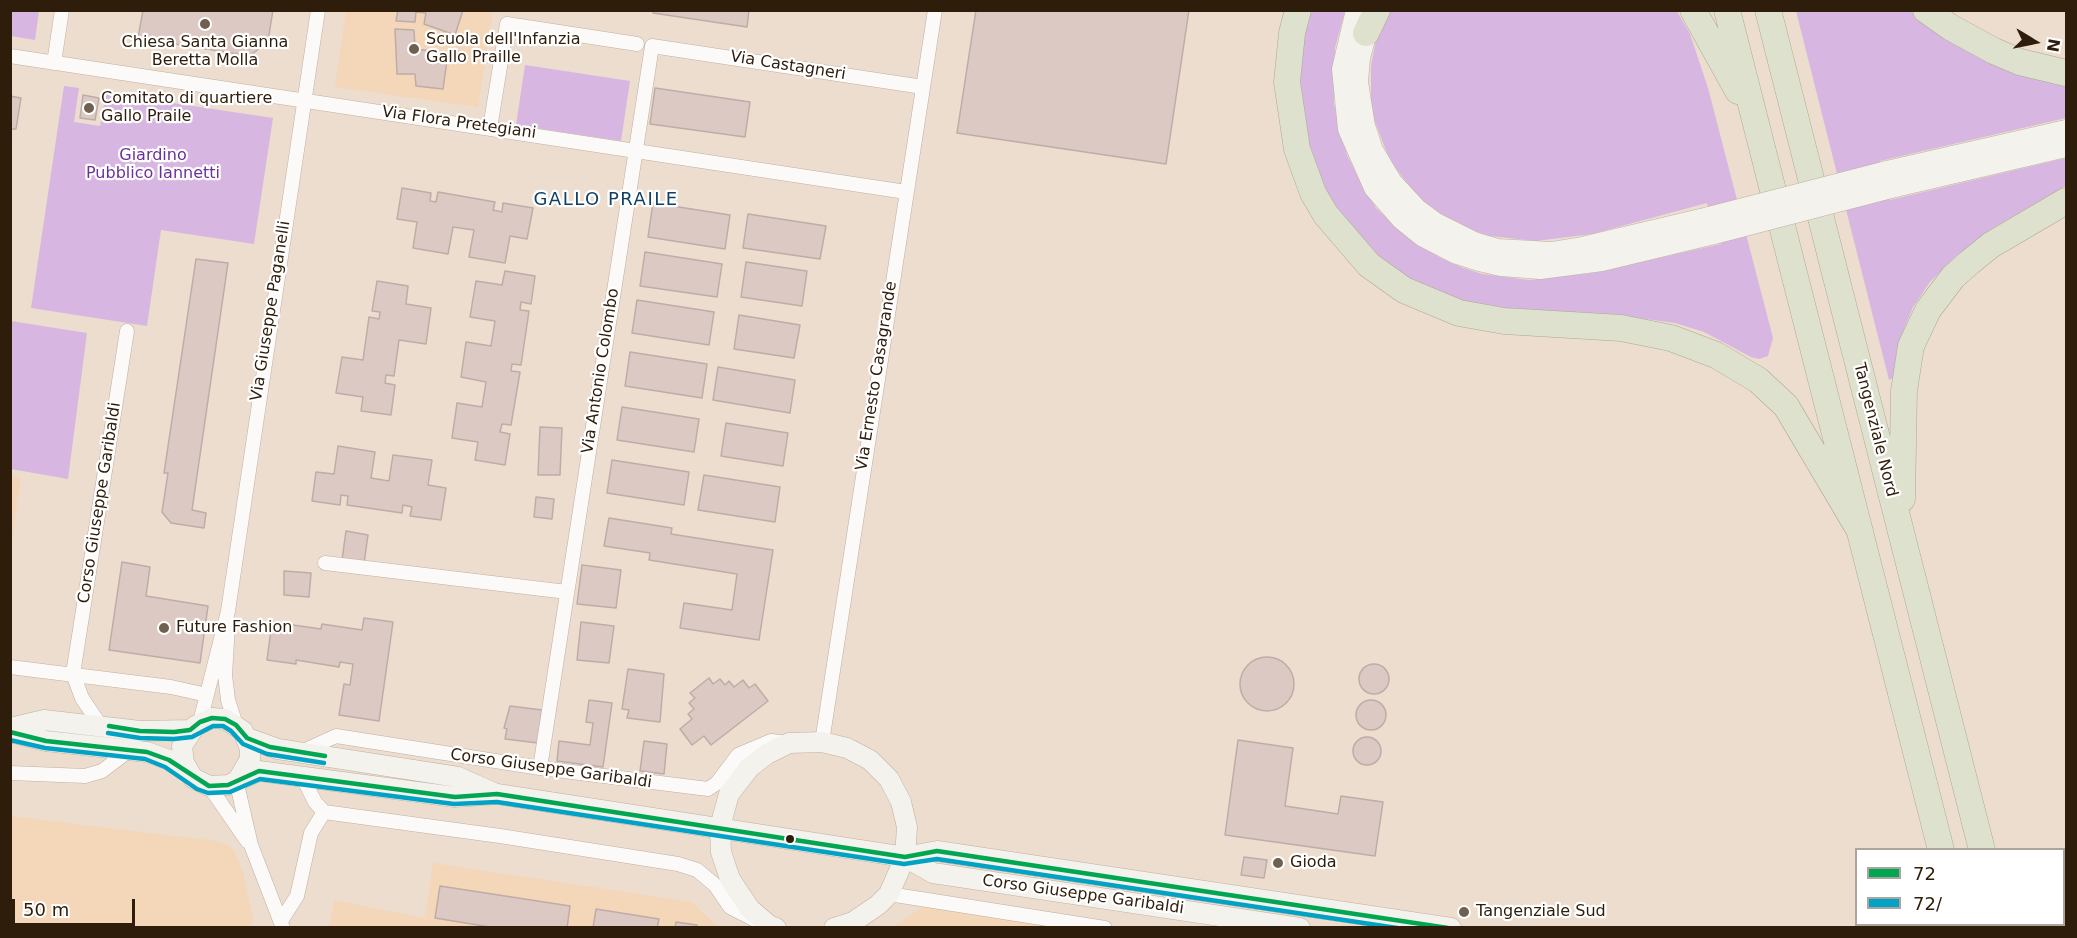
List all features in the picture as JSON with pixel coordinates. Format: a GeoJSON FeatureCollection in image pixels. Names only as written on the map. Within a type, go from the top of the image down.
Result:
{"type":"FeatureCollection","features":[{"type":"Feature","properties":{"kind":"highway"},"geometry":{"type":"LineString","coordinates":[[1298,10],[1292,33],[1287,82],[1297,149],[1313,193],[1326,215],[1368,265],[1404,290],[1459,314],[1504,321],[1622,327],[1671,338],[1716,355],[1758,380],[1786,406],[1860,531]]}},
{"type":"Feature","properties":{"kind":"highway"},"geometry":{"type":"LineString","coordinates":[[1693,10],[1753,116]]}},
{"type":"Feature","properties":{"kind":"highway"},"geometry":{"type":"LineString","coordinates":[[1727,10],[1941,848]]}},
{"type":"Feature","properties":{"kind":"highway","name":"Tangenziale Nord"},"geometry":{"type":"LineString","coordinates":[[1768,10],[1982,848]]}},
{"type":"Feature","properties":{"kind":"highway"},"geometry":{"type":"LineString","coordinates":[[1926,10],[1950,27],[1994,51],[2020,62],[2067,73]]}},
{"type":"Feature","properties":{"kind":"highway"},"geometry":{"type":"LineString","coordinates":[[1901,530],[1904,391],[1911,346],[1919,326],[1940,293],[1970,262],[1991,245],[2067,201]]}},
{"type":"Feature","properties":{"kind":"street"},"geometry":{"type":"LineString","coordinates":[[54,63],[62,10]]}},
{"type":"Feature","properties":{"kind":"street","name":"Via Giuseppe Paganelli"},"geometry":{"type":"LineString","coordinates":[[195,726],[207,695],[228,611],[318,10]]}},
{"type":"Feature","properties":{"kind":"street","name":"Via Ernesto Casagrande"},"geometry":{"type":"LineString","coordinates":[[822,742],[935,10]]}},
{"type":"Feature","properties":{"kind":"street"},"geometry":{"type":"LineString","coordinates":[[1368,16],[1342,69],[1348,129],[1374,188],[1401,219],[1422,236],[1457,254],[1500,266],[1539,269],[1593,263],[1712,225],[1889,180],[2067,130]]}},
{"type":"Feature","properties":{"kind":"street"},"geometry":{"type":"LineString","coordinates":[[490,128],[507,24],[637,44]]}},
{"type":"Feature","properties":{"kind":"street","name":"Via Castagneri"},"geometry":{"type":"LineString","coordinates":[[652,46],[923,87]]}},
{"type":"Feature","properties":{"kind":"street","name":"Via Antonio Colombo"},"geometry":{"type":"LineString","coordinates":[[540,768],[652,46]]}},
{"type":"Feature","properties":{"kind":"street","name":"Via Flora Pretegiani"},"geometry":{"type":"LineString","coordinates":[[10,56],[906,192]]}},
{"type":"Feature","properties":{"kind":"street"},"geometry":{"type":"LineString","coordinates":[[1889,180],[2067,147]]}},
{"type":"Feature","properties":{"kind":"street","name":"Corso Giuseppe Garibaldi"},"geometry":{"type":"LineString","coordinates":[[73,675],[127,332]]}},
{"type":"Feature","properties":{"kind":"street"},"geometry":{"type":"LineString","coordinates":[[325,563],[567,592]]}},
{"type":"Feature","properties":{"kind":"street","name":"Via Giuseppe Paganelli"},"geometry":{"type":"LineString","coordinates":[[228,611],[229,642],[225,675],[228,700],[242,731]]}},
{"type":"Feature","properties":{"kind":"street"},"geometry":{"type":"LineString","coordinates":[[10,667],[171,687],[207,695]]}},
{"type":"Feature","properties":{"kind":"street"},"geometry":{"type":"LineString","coordinates":[[73,675],[82,698],[100,725]]}},
{"type":"Feature","properties":{"kind":"street","name":"Corso Giuseppe Garibaldi"},"geometry":{"type":"LineString","coordinates":[[10,730],[44,720],[140,731],[195,726],[212,718],[225,719],[270,747],[458,777],[497,794]]}},
{"type":"Feature","properties":{"kind":"street"},"geometry":{"type":"LineString","coordinates":[[187,771],[183,746],[195,726]]}},
{"type":"Feature","properties":{"kind":"street","name":"Corso Giuseppe Garibaldi"},"geometry":{"type":"LineString","coordinates":[[10,730],[46,741],[158,755],[209,786],[228,784],[259,771],[455,797],[497,794],[905,857],[937,852],[1451,927]]}},
{"type":"Feature","properties":{"kind":"street"},"geometry":{"type":"LineString","coordinates":[[242,731],[250,759],[238,779],[250,845],[282,924]]}},
{"type":"Feature","properties":{"kind":"street","name":"Corso Giuseppe Garibaldi"},"geometry":{"type":"LineString","coordinates":[[299,753],[336,736],[540,768],[708,789],[717,783],[738,755],[771,741],[822,742],[847,748],[870,760],[889,779],[901,801],[908,827],[905,857],[889,894],[878,905],[853,922],[834,927]]}},
{"type":"Feature","properties":{"kind":"street","name":"Corso Giuseppe Garibaldi"},"geometry":{"type":"LineString","coordinates":[[773,927],[750,909],[730,879],[721,852],[720,827],[729,794],[750,767],[767,754],[789,743]]}},
{"type":"Feature","properties":{"kind":"street"},"geometry":{"type":"LineString","coordinates":[[10,773],[86,776],[102,771],[131,750]]}},
{"type":"Feature","properties":{"kind":"street"},"geometry":{"type":"LineString","coordinates":[[282,924],[297,896],[311,833],[324,812],[315,802],[302,776]]}},
{"type":"Feature","properties":{"kind":"street"},"geometry":{"type":"LineString","coordinates":[[209,786],[250,845]]}},
{"type":"Feature","properties":{"kind":"street","name":"Corso Giuseppe Garibaldi"},"geometry":{"type":"LineString","coordinates":[[324,812],[500,836],[678,864],[697,870],[715,885],[730,907],[745,917],[773,927]]}},
{"type":"Feature","properties":{"kind":"street","name":"Corso Giuseppe Garibaldi"},"geometry":{"type":"LineString","coordinates":[[905,857],[933,873],[1300,927]]}},
{"type":"Feature","properties":{"kind":"street","name":"Corso Giuseppe Garibaldi"},"geometry":{"type":"LineString","coordinates":[[889,894],[1105,927]]}},
{"type":"Feature","properties":{"kind":"shaded area","name":"Scuola dell'Infanzia Gallo Praille"},"geometry":{"type":"Polygon","coordinates":[[[346,11],[493,11],[478,107],[335,87],[346,11]]]}},
{"type":"Feature","properties":{"kind":"shaded area"},"geometry":{"type":"Polygon","coordinates":[[[10,476],[21,478],[11,544],[10,476]]]}},
{"type":"Feature","properties":{"kind":"shaded area"},"geometry":{"type":"Polygon","coordinates":[[[11,816],[216,841],[230,846],[243,872],[253,917],[251,927],[11,927],[11,816]]]}},
{"type":"Feature","properties":{"kind":"shaded area"},"geometry":{"type":"Polygon","coordinates":[[[433,863],[692,902],[718,927],[329,928],[334,900],[425,918],[433,863]]]}},
{"type":"Feature","properties":{"kind":"shaded area"},"geometry":{"type":"Polygon","coordinates":[[[933,900],[1105,928],[892,928],[933,900]]]}},
{"type":"Feature","properties":{"kind":"green space"},"geometry":{"type":"Polygon","coordinates":[[[11,10],[39,11],[35,40],[11,36],[11,10]]]}},
{"type":"Feature","properties":{"kind":"green space"},"geometry":{"type":"Polygon","coordinates":[[[1388,10],[1677,11],[1690,34],[1708,88],[1773,338],[1768,356],[1759,359],[1751,357],[1704,332],[1675,323],[1638,318],[1508,312],[1449,299],[1382,265],[1328,205],[1299,129],[1299,48],[1308,11],[1345,11],[1335,48],[1334,104],[1347,155],[1360,180],[1376,208],[1396,227],[1439,257],[1482,274],[1529,280],[1592,273],[1721,244],[1707,203],[1592,234],[1536,241],[1490,236],[1468,229],[1433,210],[1415,193],[1390,161],[1375,122],[1371,103],[1371,65],[1379,25],[1388,10]]]}},
{"type":"Feature","properties":{"kind":"green space"},"geometry":{"type":"Polygon","coordinates":[[[1796,11],[1912,11],[1934,27],[2066,82],[2066,118],[1880,161],[1890,200],[2066,158],[2066,186],[1993,228],[1955,257],[1930,282],[1913,307],[1904,329],[1893,378],[1889,380],[1796,11]]]}},
{"type":"Feature","properties":{"kind":"green space"},"geometry":{"type":"Polygon","coordinates":[[[525,65],[630,81],[621,141],[516,125],[525,65]]]}},
{"type":"Feature","properties":{"kind":"green space","name":"Giardino Pubblico Iannetti"},"geometry":{"type":"Polygon","coordinates":[[[64,86],[79,88],[74,122],[100,126],[106,93],[273,118],[254,244],[161,230],[147,326],[31,308],[64,86]]]}},
{"type":"Feature","properties":{"kind":"green space"},"geometry":{"type":"Polygon","coordinates":[[[11,321],[87,333],[68,479],[11,469],[11,321]]]}},
{"type":"Feature","properties":{"kind":"building","name":"Chiesa Santa Gianna Beretta Molla"},"geometry":{"type":"Polygon","coordinates":[[[143,10],[273,10],[268,41],[250,56],[138,38],[143,10]]]}},
{"type":"Feature","properties":{"kind":"building"},"geometry":{"type":"Polygon","coordinates":[[[398,10],[463,10],[455,35],[424,24],[426,13],[416,12],[415,22],[396,21],[398,10]]]}},
{"type":"Feature","properties":{"kind":"building"},"geometry":{"type":"Polygon","coordinates":[[[654,10],[749,10],[747,27],[653,13],[654,10]]]}},
{"type":"Feature","properties":{"kind":"building"},"geometry":{"type":"Polygon","coordinates":[[[976,10],[1189,10],[1166,164],[957,133],[976,10]]]}},
{"type":"Feature","properties":{"kind":"building"},"geometry":{"type":"Polygon","coordinates":[[[395,29],[414,30],[415,49],[448,53],[443,89],[416,86],[415,74],[397,74],[395,29]]]}},
{"type":"Feature","properties":{"kind":"building"},"geometry":{"type":"Polygon","coordinates":[[[655,88],[750,102],[745,137],[650,124],[655,88]]]}},
{"type":"Feature","properties":{"kind":"building","name":"Comitato di quartiere Gallo Praile"},"geometry":{"type":"Polygon","coordinates":[[[83,95],[99,98],[95,120],[80,118],[83,95]]]}},
{"type":"Feature","properties":{"kind":"building"},"geometry":{"type":"Polygon","coordinates":[[[10,96],[21,98],[16,129],[10,129],[10,96]]]}},
{"type":"Feature","properties":{"kind":"building"},"geometry":{"type":"Polygon","coordinates":[[[402,188],[431,193],[430,201],[436,202],[438,192],[495,202],[493,210],[502,212],[503,203],[533,208],[527,239],[510,236],[505,263],[469,257],[474,230],[453,227],[448,254],[413,248],[417,222],[397,219],[402,188]]]}},
{"type":"Feature","properties":{"kind":"building"},"geometry":{"type":"Polygon","coordinates":[[[653,203],[730,215],[725,249],[648,237],[653,203]]]}},
{"type":"Feature","properties":{"kind":"building"},"geometry":{"type":"Polygon","coordinates":[[[748,214],[826,226],[820,259],[743,248],[748,214]]]}},
{"type":"Feature","properties":{"kind":"building"},"geometry":{"type":"Polygon","coordinates":[[[645,252],[722,264],[717,297],[640,286],[645,252]]]}},
{"type":"Feature","properties":{"kind":"building"},"geometry":{"type":"Polygon","coordinates":[[[196,259],[228,263],[192,510],[206,513],[204,528],[171,523],[162,512],[168,473],[164,473],[196,259]]]}},
{"type":"Feature","properties":{"kind":"building"},"geometry":{"type":"Polygon","coordinates":[[[746,262],[807,271],[802,306],[741,297],[746,262]]]}},
{"type":"Feature","properties":{"kind":"building"},"geometry":{"type":"Polygon","coordinates":[[[505,271],[535,276],[531,304],[521,302],[520,310],[529,311],[521,365],[512,364],[511,371],[520,372],[511,425],[502,424],[500,432],[510,434],[505,465],[475,460],[478,442],[452,438],[457,403],[482,407],[486,382],[461,377],[466,342],[491,346],[495,321],[470,317],[476,281],[502,285],[505,271]]]}},
{"type":"Feature","properties":{"kind":"building"},"geometry":{"type":"Polygon","coordinates":[[[377,281],[408,286],[406,304],[431,308],[426,344],[399,340],[394,376],[386,375],[385,383],[395,385],[391,415],[361,411],[363,397],[336,393],[342,357],[363,360],[369,317],[379,319],[380,312],[372,311],[377,281]]]}},
{"type":"Feature","properties":{"kind":"building"},"geometry":{"type":"Polygon","coordinates":[[[637,300],[714,312],[709,345],[632,333],[637,300]]]}},
{"type":"Feature","properties":{"kind":"building"},"geometry":{"type":"Polygon","coordinates":[[[739,315],[800,325],[794,358],[734,349],[739,315]]]}},
{"type":"Feature","properties":{"kind":"building"},"geometry":{"type":"Polygon","coordinates":[[[630,352],[707,364],[702,398],[625,386],[630,352]]]}},
{"type":"Feature","properties":{"kind":"building"},"geometry":{"type":"Polygon","coordinates":[[[718,367],[795,380],[790,413],[713,400],[718,367]]]}},
{"type":"Feature","properties":{"kind":"building"},"geometry":{"type":"Polygon","coordinates":[[[622,407],[699,419],[694,452],[617,440],[622,407]]]}},
{"type":"Feature","properties":{"kind":"building"},"geometry":{"type":"Polygon","coordinates":[[[726,423],[788,433],[783,466],[721,456],[726,423]]]}},
{"type":"Feature","properties":{"kind":"building"},"geometry":{"type":"Polygon","coordinates":[[[540,427],[562,428],[560,475],[538,475],[540,427]]]}},
{"type":"Feature","properties":{"kind":"building"},"geometry":{"type":"Polygon","coordinates":[[[338,446],[375,452],[371,478],[389,481],[393,455],[432,460],[428,485],[446,488],[441,520],[410,516],[412,507],[403,505],[402,513],[347,505],[348,496],[341,495],[340,505],[312,501],[316,472],[334,474],[338,446]]]}},
{"type":"Feature","properties":{"kind":"building"},"geometry":{"type":"Polygon","coordinates":[[[612,460],[689,472],[684,505],[607,493],[612,460]]]}},
{"type":"Feature","properties":{"kind":"building"},"geometry":{"type":"Polygon","coordinates":[[[704,475],[780,487],[775,522],[698,510],[704,475]]]}},
{"type":"Feature","properties":{"kind":"building"},"geometry":{"type":"Polygon","coordinates":[[[536,497],[554,499],[552,519],[534,517],[536,497]]]}},
{"type":"Feature","properties":{"kind":"building"},"geometry":{"type":"Polygon","coordinates":[[[609,518],[672,528],[671,534],[773,550],[759,640],[680,628],[684,603],[732,610],[737,574],[649,560],[650,553],[604,546],[609,518]]]}},
{"type":"Feature","properties":{"kind":"building"},"geometry":{"type":"Polygon","coordinates":[[[346,531],[368,535],[364,563],[342,560],[346,531]]]}},
{"type":"Feature","properties":{"kind":"building"},"geometry":{"type":"Polygon","coordinates":[[[122,562],[150,567],[146,596],[208,606],[200,663],[109,650],[122,562]]]}},
{"type":"Feature","properties":{"kind":"building"},"geometry":{"type":"Polygon","coordinates":[[[582,565],[621,570],[616,608],[577,604],[582,565]]]}},
{"type":"Feature","properties":{"kind":"building"},"geometry":{"type":"Polygon","coordinates":[[[284,571],[311,573],[309,597],[284,595],[284,571]]]}},
{"type":"Feature","properties":{"kind":"building"},"geometry":{"type":"Polygon","coordinates":[[[364,618],[393,622],[379,721],[339,715],[344,684],[350,685],[353,664],[340,662],[339,667],[296,660],[296,664],[267,660],[272,622],[321,629],[322,624],[362,630],[364,618]]]}},
{"type":"Feature","properties":{"kind":"building"},"geometry":{"type":"Polygon","coordinates":[[[581,622],[614,626],[609,663],[577,660],[581,622]]]}},
{"type":"Feature","properties":{"kind":"building"},"geometry":{"type":"Polygon","coordinates":[[[1267,657],[1277,659],[1286,665],[1292,674],[1294,684],[1292,694],[1286,703],[1277,709],[1267,711],[1257,709],[1248,703],[1242,694],[1240,684],[1242,674],[1248,665],[1257,659],[1267,657]]]}},
{"type":"Feature","properties":{"kind":"building"},"geometry":{"type":"Polygon","coordinates":[[[1374,664],[1385,668],[1389,679],[1385,690],[1374,694],[1363,690],[1359,679],[1363,668],[1374,664]]]}},
{"type":"Feature","properties":{"kind":"building"},"geometry":{"type":"Polygon","coordinates":[[[628,669],[664,674],[660,722],[627,718],[629,710],[622,709],[628,669]]]}},
{"type":"Feature","properties":{"kind":"building"},"geometry":{"type":"Polygon","coordinates":[[[709,678],[713,684],[720,679],[725,685],[729,681],[734,687],[743,680],[749,688],[755,684],[768,701],[711,745],[704,736],[692,745],[680,729],[692,719],[688,714],[694,709],[689,703],[695,698],[690,693],[709,678]]]}},
{"type":"Feature","properties":{"kind":"building"},"geometry":{"type":"Polygon","coordinates":[[[589,700],[612,703],[603,767],[557,761],[559,741],[590,745],[593,723],[586,722],[589,700]]]}},
{"type":"Feature","properties":{"kind":"building"},"geometry":{"type":"Polygon","coordinates":[[[1371,700],[1377,701],[1385,709],[1385,721],[1377,729],[1371,730],[1365,729],[1357,721],[1356,715],[1357,709],[1365,701],[1371,700]]]}},
{"type":"Feature","properties":{"kind":"building"},"geometry":{"type":"Polygon","coordinates":[[[510,706],[542,710],[538,743],[505,739],[507,729],[504,728],[510,706]]]}},
{"type":"Feature","properties":{"kind":"building"},"geometry":{"type":"Polygon","coordinates":[[[1367,737],[1377,741],[1381,751],[1377,761],[1367,765],[1357,761],[1353,751],[1357,741],[1367,737]]]}},
{"type":"Feature","properties":{"kind":"building"},"geometry":{"type":"Polygon","coordinates":[[[1238,740],[1293,748],[1285,806],[1338,814],[1341,796],[1383,802],[1375,856],[1225,835],[1238,740]]]}},
{"type":"Feature","properties":{"kind":"building"},"geometry":{"type":"Polygon","coordinates":[[[644,741],[667,744],[664,774],[640,771],[644,741]]]}},
{"type":"Feature","properties":{"kind":"building"},"geometry":{"type":"Polygon","coordinates":[[[1244,857],[1267,860],[1264,878],[1241,875],[1244,857]]]}},
{"type":"Feature","properties":{"kind":"building"},"geometry":{"type":"Polygon","coordinates":[[[440,886],[570,906],[567,928],[496,928],[435,918],[440,886]]]}},
{"type":"Feature","properties":{"kind":"building"},"geometry":{"type":"Polygon","coordinates":[[[596,909],[659,919],[657,928],[593,928],[596,909]]]}},
{"type":"Feature","properties":{"kind":"building"},"geometry":{"type":"Polygon","coordinates":[[[676,922],[697,925],[696,928],[675,928],[676,922]]]}},
{"type":"Feature","properties":{"kind":"transit line","name":"72"},"geometry":{"type":"LineString","coordinates":[[109,726],[140,731],[174,732],[190,730],[200,722],[212,718],[225,719],[236,725],[247,738],[270,747],[325,756]]}},
{"type":"Feature","properties":{"kind":"transit line","name":"72/"},"geometry":{"type":"LineString","coordinates":[[108,733],[140,738],[174,739],[192,737],[213,726],[223,726],[243,744],[267,754],[324,763]]}},
{"type":"Feature","properties":{"kind":"transit line","name":"72"},"geometry":{"type":"LineString","coordinates":[[10,732],[46,741],[147,752],[169,760],[209,786],[228,785],[259,771],[455,797],[497,794],[905,857],[937,851],[1448,928]]}},
{"type":"Feature","properties":{"kind":"transit line","name":"72/"},"geometry":{"type":"LineString","coordinates":[[10,740],[45,748],[145,759],[165,767],[197,789],[208,793],[230,792],[260,779],[454,804],[497,802],[904,864],[937,859],[1397,928]]}},
{"type":"Feature","properties":{"kind":"place","name":"Chiesa Santa Gianna Beretta Molla"},"geometry":{"type":"Point","coordinates":[205,24]}},
{"type":"Feature","properties":{"kind":"place","name":"Scuola dell'Infanzia Gallo Praille"},"geometry":{"type":"Point","coordinates":[414,49]}},
{"type":"Feature","properties":{"kind":"place","name":"Comitato di quartiere Gallo Praile"},"geometry":{"type":"Point","coordinates":[89,108]}},
{"type":"Feature","properties":{"kind":"place","name":"Future Fashion"},"geometry":{"type":"Point","coordinates":[164,628]}},
{"type":"Feature","properties":{"kind":"place","name":"Gioda"},"geometry":{"type":"Point","coordinates":[1278,863]}},
{"type":"Feature","properties":{"kind":"place","name":"Tangenziale Sud"},"geometry":{"type":"Point","coordinates":[1464,912]}},
{"type":"Feature","properties":{"kind":"district","name":"GALLO PRAILE"},"geometry":{"type":"Point","coordinates":[606,200]}}]}
